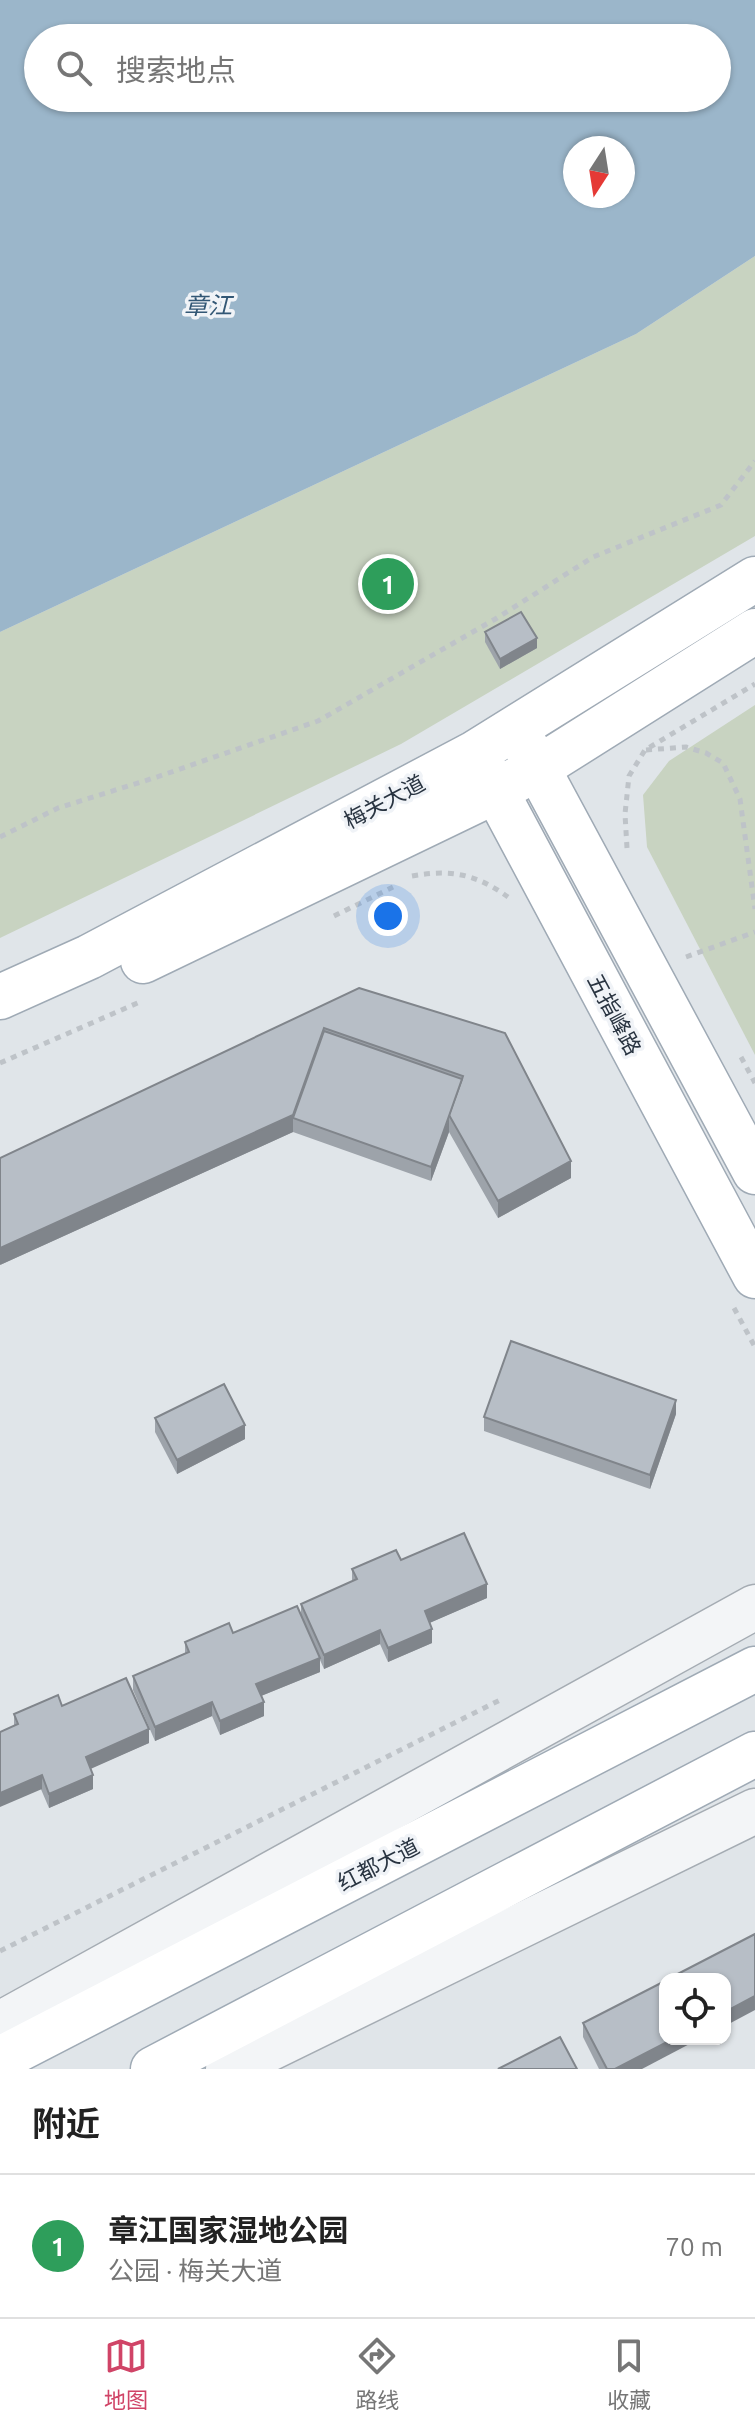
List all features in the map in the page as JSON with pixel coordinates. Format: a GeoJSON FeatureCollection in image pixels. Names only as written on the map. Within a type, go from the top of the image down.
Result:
{"type":"FeatureCollection","features":[{"type":"Feature","properties":{"kind":"main road","name":"梅关大道"},"geometry":{"type":"LineString","coordinates":[[0,997],[89,957],[475,753],[755,579]]}},
{"type":"Feature","properties":{"kind":"main road","name":"梅关大道"},"geometry":{"type":"LineString","coordinates":[[0,1028],[496,791],[538,768],[755,631]]}},
{"type":"Feature","properties":{"kind":"main road"},"geometry":{"type":"LineString","coordinates":[[515,728],[755,1172]]}},
{"type":"Feature","properties":{"kind":"main road","name":"五指峰路"},"geometry":{"type":"LineString","coordinates":[[475,753],[744,1291]]}},
{"type":"Feature","properties":{"kind":"main road","name":"红都大道"},"geometry":{"type":"LineString","coordinates":[[0,2059],[755,1669]]}},
{"type":"Feature","properties":{"kind":"main road"},"geometry":{"type":"LineString","coordinates":[[153,2069],[755,1754]]}},
{"type":"Feature","properties":{"kind":"street"},"geometry":{"type":"LineString","coordinates":[[0,2024],[755,1607]]}},
{"type":"Feature","properties":{"kind":"street"},"geometry":{"type":"LineString","coordinates":[[236,2067],[755,1811]]}},
{"type":"Feature","properties":{"kind":"path"},"geometry":{"type":"LineString","coordinates":[[0,837],[58,808],[318,721],[497,618],[593,557],[721,505],[755,461]]}},
{"type":"Feature","properties":{"kind":"path"},"geometry":{"type":"LineString","coordinates":[[633,861],[626,838],[629,776],[645,750],[755,684]]}},
{"type":"Feature","properties":{"kind":"path"},"geometry":{"type":"LineString","coordinates":[[645,750],[686,747],[706,753],[723,763],[740,799],[755,909]]}},
{"type":"Feature","properties":{"kind":"path"},"geometry":{"type":"LineString","coordinates":[[330,917],[373,898],[413,875],[452,872],[487,882],[511,899]]}},
{"type":"Feature","properties":{"kind":"path"},"geometry":{"type":"LineString","coordinates":[[686,957],[755,932]]}},
{"type":"Feature","properties":{"kind":"path"},"geometry":{"type":"LineString","coordinates":[[679,945],[694,971]]}},
{"type":"Feature","properties":{"kind":"path"},"geometry":{"type":"LineString","coordinates":[[0,1063],[143,1000]]}},
{"type":"Feature","properties":{"kind":"path"},"geometry":{"type":"LineString","coordinates":[[740,1055],[755,1083]]}},
{"type":"Feature","properties":{"kind":"path"},"geometry":{"type":"LineString","coordinates":[[744,1291],[755,1347]]}},
{"type":"Feature","properties":{"kind":"path"},"geometry":{"type":"LineString","coordinates":[[0,1951],[513,1693]]}},
{"type":"Feature","properties":{"kind":"green space"},"geometry":{"type":"Polygon","coordinates":[[[755,256],[755,536],[401,744],[0,938],[0,632],[636,334],[755,256]]]}},
{"type":"Feature","properties":{"kind":"green space"},"geometry":{"type":"Polygon","coordinates":[[[755,705],[755,1055],[647,847],[643,795],[669,761],[755,705]]]}},
{"type":"Feature","properties":{"kind":"water","name":"章江"},"geometry":{"type":"Polygon","coordinates":[[[0,0],[755,0],[755,256],[636,334],[0,632],[0,0]]]}},
{"type":"Feature","properties":{"kind":"building"},"geometry":{"type":"Polygon","coordinates":[[[521,612],[537,638],[500,659],[485,632],[521,612]]]}},
{"type":"Feature","properties":{"kind":"building"},"geometry":{"type":"Polygon","coordinates":[[[359,988],[505,1033],[571,1161],[498,1201],[449,1115],[463,1076],[324,1028],[293,1115],[0,1248],[0,1158],[359,988]]]}},
{"type":"Feature","properties":{"kind":"building"},"geometry":{"type":"Polygon","coordinates":[[[324,1031],[462,1079],[431,1167],[293,1118],[324,1031]]]}},
{"type":"Feature","properties":{"kind":"building"},"geometry":{"type":"Polygon","coordinates":[[[511,1341],[676,1400],[650,1475],[484,1417],[511,1341]]]}},
{"type":"Feature","properties":{"kind":"building"},"geometry":{"type":"Polygon","coordinates":[[[224,1384],[245,1425],[177,1460],[155,1418],[224,1384]]]}},
{"type":"Feature","properties":{"kind":"building"},"geometry":{"type":"Polygon","coordinates":[[[464,1533],[487,1584],[425,1611],[432,1629],[388,1648],[380,1630],[324,1655],[301,1604],[357,1579],[352,1569],[396,1550],[401,1560],[464,1533]]]}},
{"type":"Feature","properties":{"kind":"building"},"geometry":{"type":"Polygon","coordinates":[[[297,1606],[320,1658],[256,1684],[264,1702],[220,1721],[212,1702],[155,1727],[133,1676],[189,1652],[185,1642],[229,1623],[233,1633],[297,1606]]]}},
{"type":"Feature","properties":{"kind":"building"},"geometry":{"type":"Polygon","coordinates":[[[126,1678],[149,1729],[86,1757],[93,1775],[49,1794],[42,1775],[0,1793],[0,1732],[18,1724],[14,1714],[58,1695],[62,1706],[126,1678]]]}},
{"type":"Feature","properties":{"kind":"building"},"geometry":{"type":"Polygon","coordinates":[[[755,1934],[755,1996],[731,2009],[731,1973],[680,1973],[755,1934]]]}},
{"type":"Feature","properties":{"kind":"building"},"geometry":{"type":"Polygon","coordinates":[[[659,1984],[661,2045],[615,2069],[607,2069],[583,2023],[659,1984]]]}},
{"type":"Feature","properties":{"kind":"building"},"geometry":{"type":"Polygon","coordinates":[[[560,2037],[577,2069],[498,2069],[560,2037]]]}},
{"type":"Feature","properties":{"kind":"place","name":"章江国家湿地公园"},"geometry":{"type":"Point","coordinates":[388,584]}}]}
